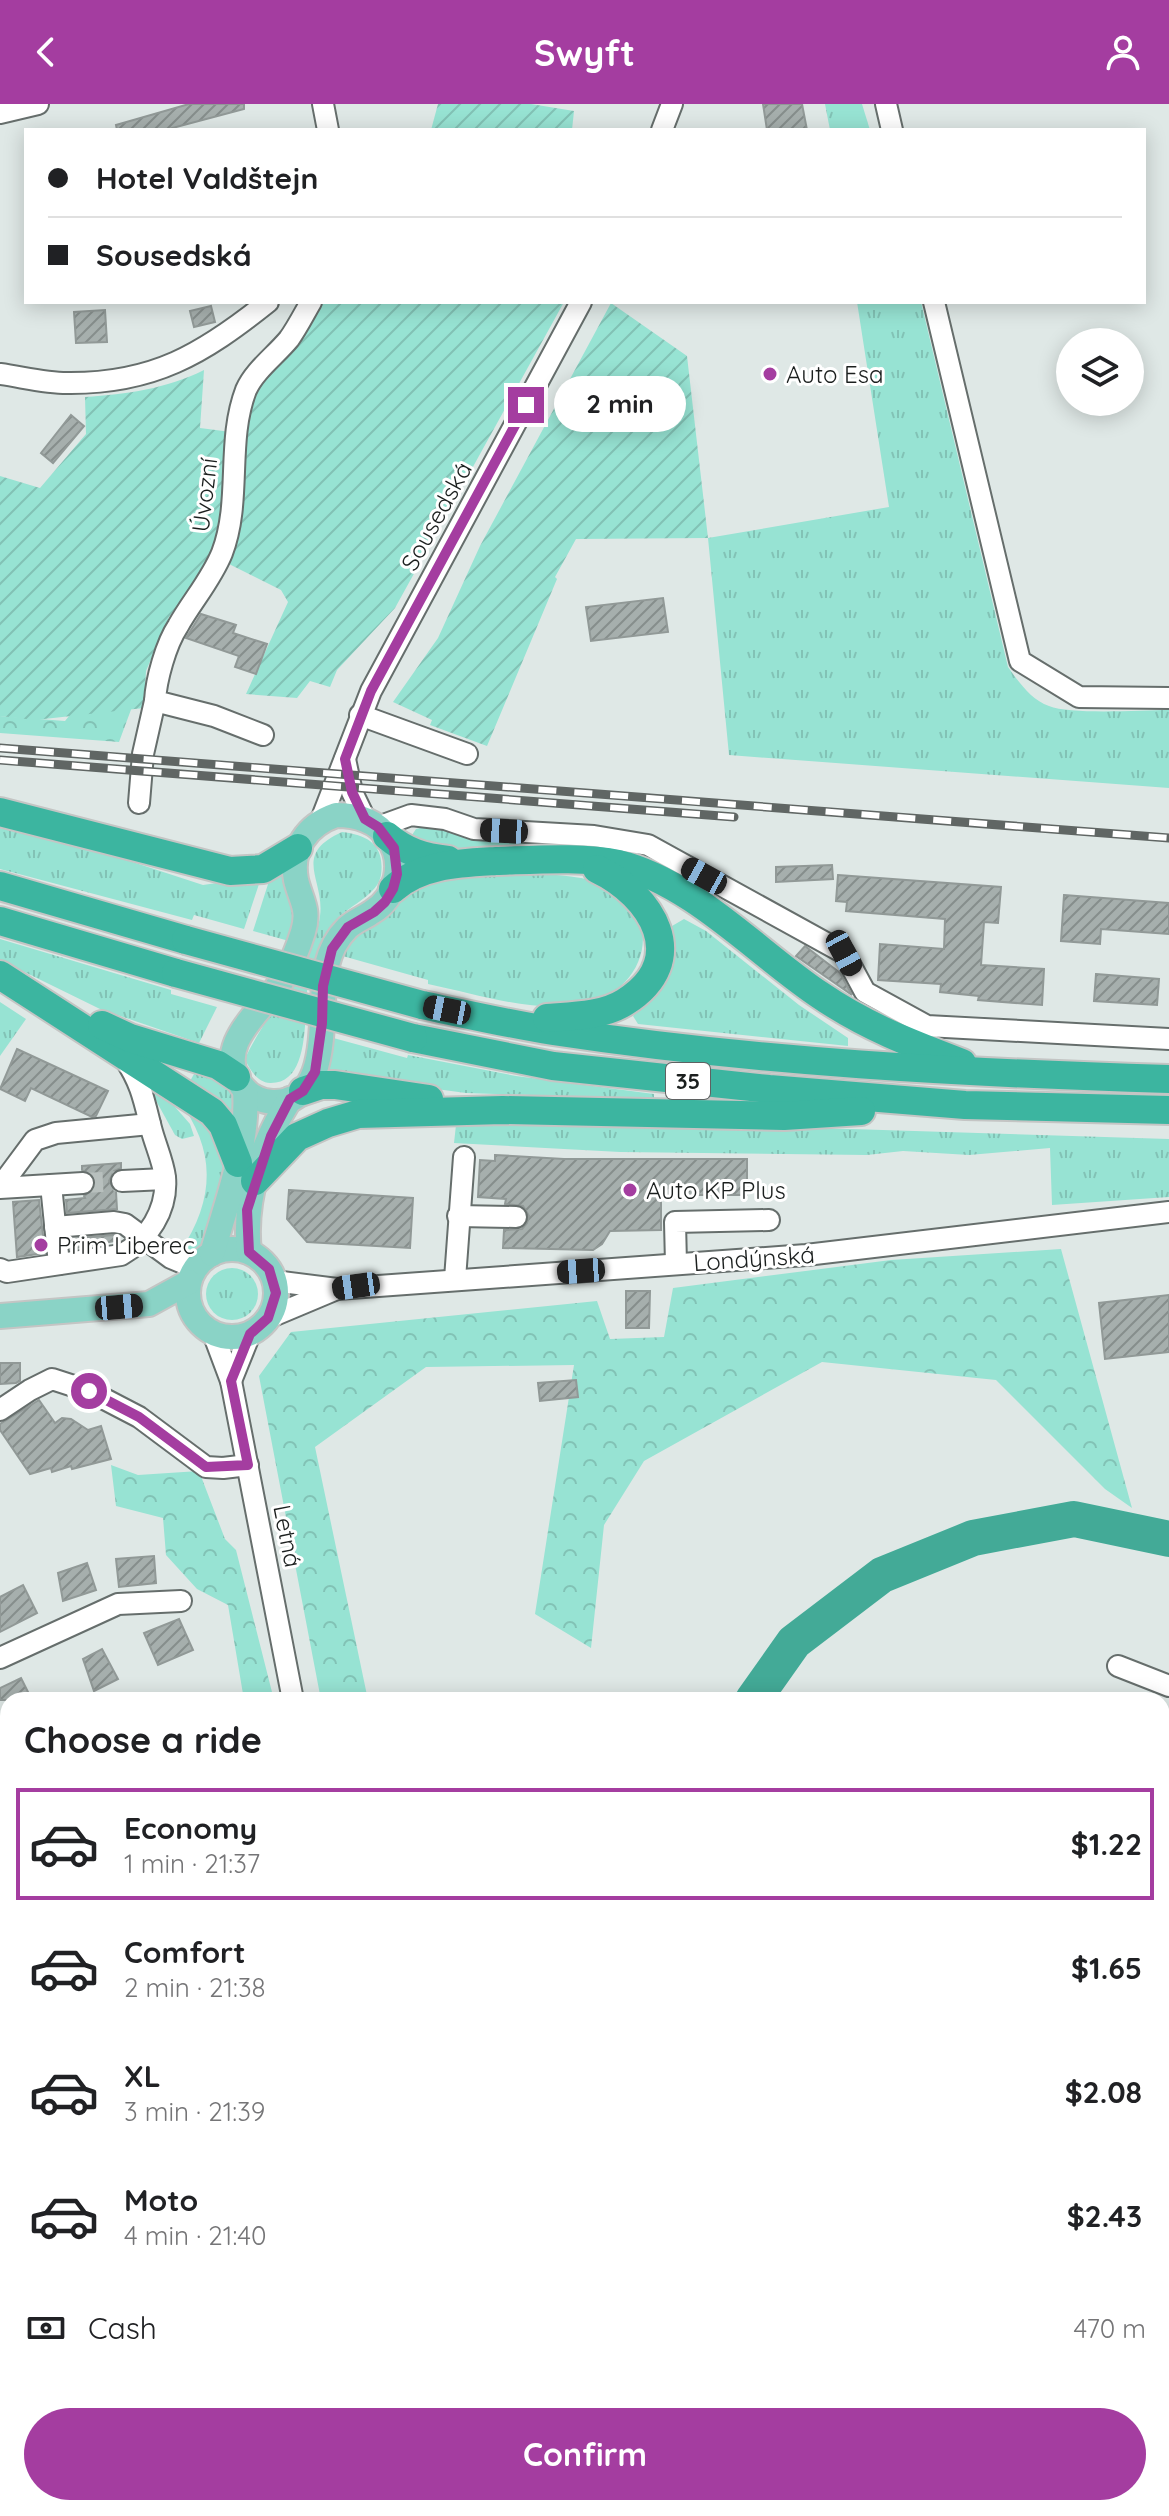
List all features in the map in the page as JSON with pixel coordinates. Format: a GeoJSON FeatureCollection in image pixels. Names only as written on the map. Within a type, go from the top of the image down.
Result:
{"type":"FeatureCollection","features":[{"type":"Feature","properties":{"kind":"highway"},"geometry":{"type":"LineString","coordinates":[[0,812],[230,871],[263,869],[298,848]]}},
{"type":"Feature","properties":{"kind":"highway","name":"35"},"geometry":{"type":"LineString","coordinates":[[377,827],[403,850],[424,857],[468,863],[582,861],[617,864],[650,876],[728,923],[779,966],[866,1025],[993,1074]]}},
{"type":"Feature","properties":{"kind":"highway","name":"35"},"geometry":{"type":"LineString","coordinates":[[497,1020],[597,1013],[623,1004],[641,990],[652,975],[660,944],[647,906],[612,876],[582,861]]}},
{"type":"Feature","properties":{"kind":"highway","name":"35"},"geometry":{"type":"LineString","coordinates":[[393,889],[404,879],[422,871],[468,863]]}},
{"type":"Feature","properties":{"kind":"highway","name":"35"},"geometry":{"type":"LineString","coordinates":[[0,886],[422,1005],[552,1031],[766,1057],[993,1074],[1169,1079]]}},
{"type":"Feature","properties":{"kind":"highway","name":"35"},"geometry":{"type":"LineString","coordinates":[[0,921],[413,1038],[553,1066],[769,1089],[965,1105],[1169,1110]]}},
{"type":"Feature","properties":{"kind":"highway"},"geometry":{"type":"LineString","coordinates":[[0,975],[212,1112],[223,1125],[246,1172]]}},
{"type":"Feature","properties":{"kind":"highway"},"geometry":{"type":"LineString","coordinates":[[28,992],[130,1038],[218,1065],[240,1084]]}},
{"type":"Feature","properties":{"kind":"highway","name":"35"},"geometry":{"type":"LineString","coordinates":[[296,1095],[321,1085],[335,1085],[503,1110]]}},
{"type":"Feature","properties":{"kind":"highway","name":"35"},"geometry":{"type":"LineString","coordinates":[[246,1172],[297,1137],[358,1114],[503,1110],[784,1116],[965,1105]]}},
{"type":"Feature","properties":{"kind":"main road"},"geometry":{"type":"LineString","coordinates":[[204,1325],[188,1294],[246,1172],[275,1125],[315,1072],[322,1023],[323,986],[332,949],[348,927],[374,912],[393,889],[397,860],[377,827],[351,815],[336,815],[321,820],[310,828],[298,848],[296,878],[306,919],[302,934],[285,975],[237,1038],[232,1050],[232,1063],[246,1110],[246,1172],[249,1252]]}},
{"type":"Feature","properties":{"kind":"main road"},"geometry":{"type":"LineString","coordinates":[[240,1084],[256,1098],[273,1102],[296,1095]]}},
{"type":"Feature","properties":{"kind":"main road"},"geometry":{"type":"LineString","coordinates":[[0,1316],[149,1304],[199,1268],[237,1249],[249,1252],[269,1269],[274,1281],[276,1293],[259,1326]]}},
{"type":"Feature","properties":{"kind":"main road","name":"Londýnská"},"geometry":{"type":"LineString","coordinates":[[149,1304],[238,1337],[259,1326]]}},
{"type":"Feature","properties":{"kind":"street"},"geometry":{"type":"LineString","coordinates":[[0,113],[38,104]]}},
{"type":"Feature","properties":{"kind":"street"},"geometry":{"type":"LineString","coordinates":[[323,104],[328,128]]}},
{"type":"Feature","properties":{"kind":"street"},"geometry":{"type":"LineString","coordinates":[[663,128],[672,104]]}},
{"type":"Feature","properties":{"kind":"street"},"geometry":{"type":"LineString","coordinates":[[886,104],[892,128]]}},
{"type":"Feature","properties":{"kind":"street"},"geometry":{"type":"LineString","coordinates":[[0,374],[67,383],[128,378],[162,370],[201,350],[265,304]]}},
{"type":"Feature","properties":{"kind":"street","name":"Úvozní"},"geometry":{"type":"LineString","coordinates":[[139,803],[143,754],[156,686],[176,628],[195,602],[222,553],[233,502],[234,460],[245,392],[252,379],[290,338],[310,304]]}},
{"type":"Feature","properties":{"kind":"street","name":"Sousedská"},"geometry":{"type":"LineString","coordinates":[[321,820],[360,715],[580,304]]}},
{"type":"Feature","properties":{"kind":"street"},"geometry":{"type":"LineString","coordinates":[[934,304],[1020,661],[1079,697],[1169,698]]}},
{"type":"Feature","properties":{"kind":"street"},"geometry":{"type":"LineString","coordinates":[[155,701],[214,716],[263,735]]}},
{"type":"Feature","properties":{"kind":"street"},"geometry":{"type":"LineString","coordinates":[[360,715],[467,754]]}},
{"type":"Feature","properties":{"kind":"street"},"geometry":{"type":"LineString","coordinates":[[345,759],[352,792],[377,827],[411,815],[445,819],[474,829],[594,836],[648,845],[844,953],[865,992],[927,1026],[1169,1039]]}},
{"type":"Feature","properties":{"kind":"street"},"geometry":{"type":"LineString","coordinates":[[0,1269],[7,1272],[121,1255],[145,1237],[160,1210],[165,1179],[139,1081],[122,1054]]}},
{"type":"Feature","properties":{"kind":"street"},"geometry":{"type":"LineString","coordinates":[[0,1187],[35,1140],[56,1133],[150,1124]]}},
{"type":"Feature","properties":{"kind":"street"},"geometry":{"type":"LineString","coordinates":[[455,1279],[464,1157]]}},
{"type":"Feature","properties":{"kind":"street"},"geometry":{"type":"LineString","coordinates":[[122,1181],[165,1179]]}},
{"type":"Feature","properties":{"kind":"street"},"geometry":{"type":"LineString","coordinates":[[0,1187],[83,1183]]}},
{"type":"Feature","properties":{"kind":"street"},"geometry":{"type":"LineString","coordinates":[[51,1185],[59,1264]]}},
{"type":"Feature","properties":{"kind":"street","name":"Londýnská"},"geometry":{"type":"LineString","coordinates":[[274,1281],[337,1289],[806,1255],[1169,1212]]}},
{"type":"Feature","properties":{"kind":"street"},"geometry":{"type":"LineString","coordinates":[[458,1216],[516,1217]]}},
{"type":"Feature","properties":{"kind":"street"},"geometry":{"type":"LineString","coordinates":[[676,1264],[675,1222],[769,1220]]}},
{"type":"Feature","properties":{"kind":"street"},"geometry":{"type":"LineString","coordinates":[[55,1227],[114,1222],[125,1224],[171,1258],[199,1268]]}},
{"type":"Feature","properties":{"kind":"street","name":"Londýnská"},"geometry":{"type":"LineString","coordinates":[[259,1326],[337,1289]]}},
{"type":"Feature","properties":{"kind":"street","name":"Letná"},"geometry":{"type":"LineString","coordinates":[[204,1325],[231,1381],[291,1692]]}},
{"type":"Feature","properties":{"kind":"street"},"geometry":{"type":"LineString","coordinates":[[231,1381],[259,1326]]}},
{"type":"Feature","properties":{"kind":"street"},"geometry":{"type":"LineString","coordinates":[[2,1407],[52,1379],[89,1391],[139,1417],[206,1467],[248,1465]]}},
{"type":"Feature","properties":{"kind":"street"},"geometry":{"type":"LineString","coordinates":[[0,1658],[118,1604],[181,1601]]}},
{"type":"Feature","properties":{"kind":"street"},"geometry":{"type":"LineString","coordinates":[[1118,1666],[1169,1686]]}},
{"type":"Feature","properties":{"kind":"green space"},"geometry":{"type":"Polygon","coordinates":[[[438,104],[531,104],[574,111],[572,128],[432,128],[438,104]]]}},
{"type":"Feature","properties":{"kind":"green space"},"geometry":{"type":"Polygon","coordinates":[[[825,104],[862,104],[869,128],[830,128],[825,104]]]}},
{"type":"Feature","properties":{"kind":"green space"},"geometry":{"type":"Polygon","coordinates":[[[316,304],[563,304],[395,608],[337,670],[330,687],[310,681],[297,698],[246,694],[288,602],[281,590],[225,562],[251,394],[289,356],[316,304]]]}},
{"type":"Feature","properties":{"kind":"green space"},"geometry":{"type":"Polygon","coordinates":[[[610,304],[687,356],[708,538],[576,539],[555,577],[557,579],[487,746],[430,725],[432,720],[393,702],[438,638],[480,546],[610,304]]]}},
{"type":"Feature","properties":{"kind":"green space"},"geometry":{"type":"Polygon","coordinates":[[[857,304],[921,304],[1008,667],[1031,695],[1059,709],[1169,710],[1169,788],[729,755],[708,538],[889,507],[857,304]]]}},
{"type":"Feature","properties":{"kind":"green space"},"geometry":{"type":"Polygon","coordinates":[[[204,370],[200,428],[231,432],[224,513],[208,565],[169,617],[146,671],[144,708],[35,720],[0,716],[0,476],[40,488],[86,434],[85,397],[146,390],[204,370]]]}},
{"type":"Feature","properties":{"kind":"green space"},"geometry":{"type":"Polygon","coordinates":[[[152,653],[119,742],[0,733],[0,716],[65,721],[90,690],[152,653]]]}},
{"type":"Feature","properties":{"kind":"green space"},"geometry":{"type":"Polygon","coordinates":[[[428,826],[473,835],[539,835],[640,849],[747,920],[846,997],[900,1021],[897,1032],[845,1007],[722,911],[647,865],[581,848],[548,845],[433,851],[414,842],[412,835],[416,829],[428,826]]]}},
{"type":"Feature","properties":{"kind":"green space"},"geometry":{"type":"Polygon","coordinates":[[[0,828],[105,853],[203,885],[258,877],[259,884],[244,929],[194,915],[192,920],[0,869],[0,828]]]}},
{"type":"Feature","properties":{"kind":"green space"},"geometry":{"type":"Polygon","coordinates":[[[342,832],[373,843],[382,865],[379,882],[338,918],[327,933],[309,979],[299,1059],[293,1072],[283,1080],[265,1082],[254,1075],[245,1059],[299,970],[316,934],[320,903],[314,859],[327,841],[342,832]]]}},
{"type":"Feature","properties":{"kind":"green space"},"geometry":{"type":"Polygon","coordinates":[[[285,868],[296,917],[289,941],[253,931],[269,881],[268,875],[285,868]]]}},
{"type":"Feature","properties":{"kind":"green space"},"geometry":{"type":"Polygon","coordinates":[[[546,874],[604,884],[629,903],[639,920],[643,939],[640,957],[631,974],[618,988],[600,999],[560,1007],[503,1001],[428,984],[428,980],[339,955],[358,932],[391,914],[404,896],[436,879],[546,874]]]}},
{"type":"Feature","properties":{"kind":"green space"},"geometry":{"type":"Polygon","coordinates":[[[684,919],[706,931],[799,1005],[848,1038],[848,1046],[638,1024],[633,1016],[653,996],[669,966],[672,926],[684,919]]]}},
{"type":"Feature","properties":{"kind":"green space"},"geometry":{"type":"Polygon","coordinates":[[[0,939],[171,990],[171,994],[217,1007],[199,1043],[100,1009],[0,960],[0,939]]]}},
{"type":"Feature","properties":{"kind":"green space"},"geometry":{"type":"Polygon","coordinates":[[[0,1002],[26,1019],[0,1056],[0,1002]]]}},
{"type":"Feature","properties":{"kind":"green space"},"geometry":{"type":"Polygon","coordinates":[[[326,1036],[407,1058],[408,1055],[516,1076],[654,1094],[654,1099],[466,1093],[324,1074],[326,1036]]]}},
{"type":"Feature","properties":{"kind":"green space"},"geometry":{"type":"Polygon","coordinates":[[[199,1065],[236,1090],[235,1120],[189,1083],[199,1065]]]}},
{"type":"Feature","properties":{"kind":"green space"},"geometry":{"type":"Polygon","coordinates":[[[154,1083],[190,1124],[194,1136],[182,1139],[175,1135],[149,1088],[154,1083]]]}},
{"type":"Feature","properties":{"kind":"green space"},"geometry":{"type":"Polygon","coordinates":[[[178,1099],[215,1126],[227,1164],[205,1245],[196,1252],[180,1252],[192,1232],[205,1193],[205,1156],[190,1118],[178,1099]]]}},
{"type":"Feature","properties":{"kind":"green space"},"geometry":{"type":"Polygon","coordinates":[[[456,1125],[851,1129],[1169,1139],[1169,1197],[1052,1205],[1050,1148],[969,1155],[903,1151],[867,1155],[620,1152],[454,1143],[456,1125]]]}},
{"type":"Feature","properties":{"kind":"green space"},"geometry":{"type":"Polygon","coordinates":[[[1061,1249],[1132,1508],[1105,1489],[996,1380],[822,1362],[644,1461],[604,1525],[591,1648],[535,1614],[574,1365],[426,1367],[315,1447],[366,1692],[319,1692],[259,1376],[291,1332],[597,1301],[610,1339],[664,1337],[673,1288],[891,1260],[1061,1249]]]}},
{"type":"Feature","properties":{"kind":"green space"},"geometry":{"type":"Polygon","coordinates":[[[232,1268],[250,1276],[258,1294],[250,1312],[232,1320],[214,1312],[206,1294],[214,1276],[232,1268]]]}},
{"type":"Feature","properties":{"kind":"green space"},"geometry":{"type":"Polygon","coordinates":[[[111,1465],[138,1475],[199,1471],[225,1539],[236,1550],[272,1692],[243,1692],[228,1605],[197,1589],[166,1555],[163,1518],[116,1506],[111,1465]]]}},
{"type":"Feature","properties":{"kind":"building"},"geometry":{"type":"Polygon","coordinates":[[[189,104],[244,104],[244,109],[173,128],[117,128],[116,125],[189,104]]]}},
{"type":"Feature","properties":{"kind":"building"},"geometry":{"type":"Polygon","coordinates":[[[763,104],[802,104],[807,128],[767,128],[763,104]]]}},
{"type":"Feature","properties":{"kind":"building"},"geometry":{"type":"Polygon","coordinates":[[[211,306],[215,322],[194,327],[190,311],[211,306]]]}},
{"type":"Feature","properties":{"kind":"building"},"geometry":{"type":"Polygon","coordinates":[[[105,310],[107,342],[76,343],[74,312],[105,310]]]}},
{"type":"Feature","properties":{"kind":"building"},"geometry":{"type":"Polygon","coordinates":[[[71,415],[84,426],[53,463],[41,453],[71,415]]]}},
{"type":"Feature","properties":{"kind":"building"},"geometry":{"type":"Polygon","coordinates":[[[663,598],[668,632],[591,641],[586,607],[663,598]]]}},
{"type":"Feature","properties":{"kind":"building"},"geometry":{"type":"Polygon","coordinates":[[[201,614],[236,625],[233,633],[267,644],[256,674],[235,667],[239,656],[186,638],[201,614]]]}},
{"type":"Feature","properties":{"kind":"building"},"geometry":{"type":"Polygon","coordinates":[[[832,865],[833,879],[776,882],[776,867],[832,865]]]}},
{"type":"Feature","properties":{"kind":"building"},"geometry":{"type":"Polygon","coordinates":[[[838,875],[1001,887],[998,923],[984,922],[981,965],[1044,969],[1042,1005],[978,1000],[979,996],[940,992],[941,984],[878,980],[880,944],[944,949],[945,919],[846,911],[847,902],[836,901],[838,875]]]}},
{"type":"Feature","properties":{"kind":"building"},"geometry":{"type":"Polygon","coordinates":[[[1064,895],[1169,903],[1169,934],[1101,929],[1100,944],[1061,941],[1064,895]]]}},
{"type":"Feature","properties":{"kind":"building"},"geometry":{"type":"Polygon","coordinates":[[[805,946],[840,973],[852,995],[796,956],[805,946]]]}},
{"type":"Feature","properties":{"kind":"building"},"geometry":{"type":"Polygon","coordinates":[[[1096,974],[1159,979],[1157,1005],[1094,1001],[1096,974]]]}},
{"type":"Feature","properties":{"kind":"building"},"geometry":{"type":"Polygon","coordinates":[[[17,1049],[108,1091],[96,1116],[92,1117],[31,1088],[25,1101],[0,1089],[17,1049]]]}},
{"type":"Feature","properties":{"kind":"building"},"geometry":{"type":"Polygon","coordinates":[[[495,1155],[564,1159],[747,1159],[747,1195],[661,1195],[661,1230],[610,1231],[602,1244],[593,1250],[503,1248],[504,1230],[522,1229],[529,1216],[523,1206],[505,1204],[506,1199],[478,1197],[480,1160],[495,1161],[495,1155]]]}},
{"type":"Feature","properties":{"kind":"building"},"geometry":{"type":"Polygon","coordinates":[[[121,1163],[121,1168],[114,1171],[109,1181],[116,1192],[117,1209],[67,1213],[66,1200],[85,1198],[95,1188],[94,1177],[82,1170],[82,1166],[121,1163]]]}},
{"type":"Feature","properties":{"kind":"building"},"geometry":{"type":"Polygon","coordinates":[[[289,1190],[413,1198],[410,1248],[307,1242],[287,1219],[289,1190]]]}},
{"type":"Feature","properties":{"kind":"building"},"geometry":{"type":"Polygon","coordinates":[[[39,1200],[45,1253],[17,1257],[13,1202],[39,1200]]]}},
{"type":"Feature","properties":{"kind":"building"},"geometry":{"type":"Polygon","coordinates":[[[119,1236],[120,1240],[71,1249],[70,1239],[119,1236]]]}},
{"type":"Feature","properties":{"kind":"building"},"geometry":{"type":"Polygon","coordinates":[[[626,1291],[650,1291],[649,1328],[626,1328],[626,1291]]]}},
{"type":"Feature","properties":{"kind":"building"},"geometry":{"type":"Polygon","coordinates":[[[1169,1295],[1169,1352],[1105,1359],[1099,1303],[1169,1295]]]}},
{"type":"Feature","properties":{"kind":"building"},"geometry":{"type":"Polygon","coordinates":[[[0,1363],[20,1363],[20,1381],[0,1384],[0,1363]]]}},
{"type":"Feature","properties":{"kind":"building"},"geometry":{"type":"Polygon","coordinates":[[[576,1380],[578,1397],[540,1401],[538,1383],[576,1380]]]}},
{"type":"Feature","properties":{"kind":"building"},"geometry":{"type":"Polygon","coordinates":[[[39,1400],[55,1423],[62,1418],[71,1419],[88,1430],[101,1426],[111,1459],[72,1469],[71,1466],[52,1472],[51,1468],[30,1474],[0,1430],[0,1424],[39,1400]]]}},
{"type":"Feature","properties":{"kind":"building"},"geometry":{"type":"Polygon","coordinates":[[[154,1556],[156,1583],[119,1587],[116,1559],[154,1556]]]}},
{"type":"Feature","properties":{"kind":"building"},"geometry":{"type":"Polygon","coordinates":[[[87,1563],[96,1590],[63,1601],[58,1573],[87,1563]]]}},
{"type":"Feature","properties":{"kind":"building"},"geometry":{"type":"Polygon","coordinates":[[[23,1585],[37,1613],[0,1632],[0,1597],[23,1585]]]}},
{"type":"Feature","properties":{"kind":"building"},"geometry":{"type":"Polygon","coordinates":[[[179,1619],[193,1650],[158,1665],[144,1633],[179,1619]]]}},
{"type":"Feature","properties":{"kind":"building"},"geometry":{"type":"Polygon","coordinates":[[[102,1649],[118,1679],[94,1691],[83,1659],[102,1649]]]}},
{"type":"Feature","properties":{"kind":"building"},"geometry":{"type":"Polygon","coordinates":[[[21,1678],[28,1692],[0,1692],[0,1688],[21,1678]]]}},
{"type":"Feature","properties":{"kind":"waterway"},"geometry":{"type":"LineString","coordinates":[[759,1692],[794,1642],[882,1575],[973,1538],[1074,1519],[1169,1539]]}},
{"type":"Feature","properties":{"kind":"tunnel"},"geometry":{"type":"LineString","coordinates":[[83,1183],[122,1181]]}},
{"type":"Feature","properties":{"kind":"railway"},"geometry":{"type":"LineString","coordinates":[[0,748],[1169,838]]}},
{"type":"Feature","properties":{"kind":"railway"},"geometry":{"type":"LineString","coordinates":[[0,760],[734,817]]}},
{"type":"Feature","properties":{"kind":"place","name":"Auto Esa"},"geometry":{"type":"Point","coordinates":[770,374]}},
{"type":"Feature","properties":{"kind":"place","name":"Auto KP Plus"},"geometry":{"type":"Point","coordinates":[630,1190]}},
{"type":"Feature","properties":{"kind":"place","name":"Prim Liberec"},"geometry":{"type":"Point","coordinates":[41,1245]}},
{"type":"Feature","properties":{"kind":"route"},"geometry":{"type":"LineString","coordinates":[[89,1391],[139,1417],[206,1467],[248,1465],[231,1381],[250,1334],[268,1318],[276,1293],[269,1269],[249,1252],[247,1210],[280,1115],[290,1099],[303,1091],[315,1072],[322,1023],[323,986],[332,949],[348,927],[385,902],[397,874],[394,848],[387,836],[365,819],[352,792],[345,759],[371,691],[526,405]]}}]}
